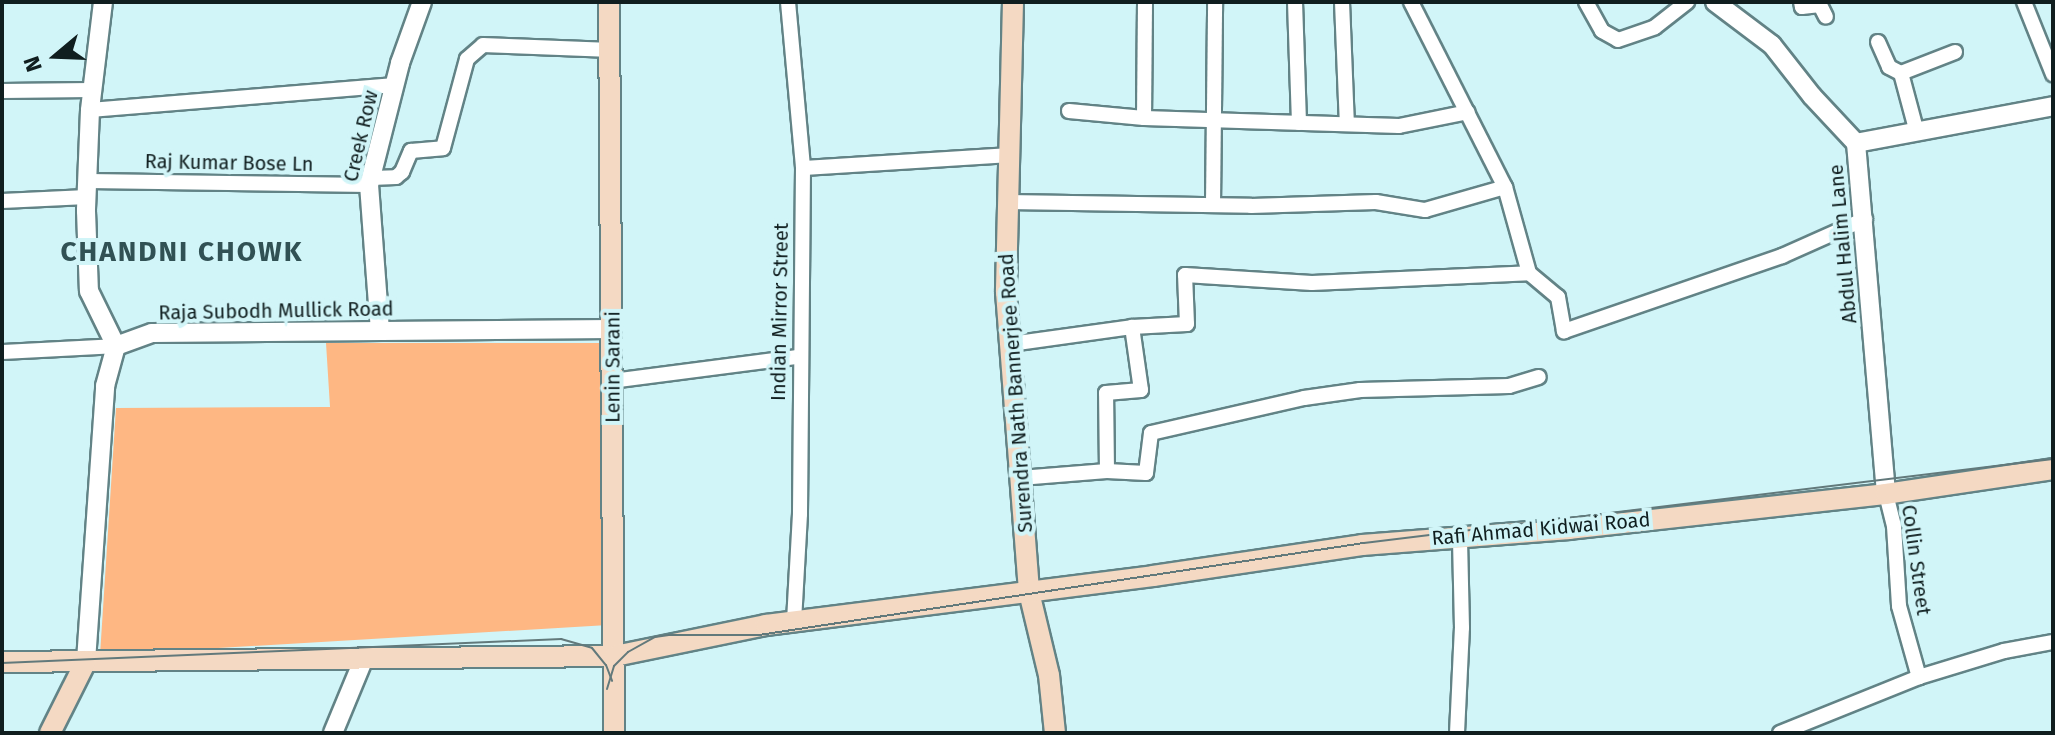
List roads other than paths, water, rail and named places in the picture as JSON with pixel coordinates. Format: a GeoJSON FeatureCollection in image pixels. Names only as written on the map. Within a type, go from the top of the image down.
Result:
{"type":"FeatureCollection","features":[{"type":"Feature","properties":{"kind":"main road","name":"Lenin Sarani"},"geometry":{"type":"LineString","coordinates":[[609,2],[614,733]]}},
{"type":"Feature","properties":{"kind":"main road","name":"Surendra Nath Bannerjee Road"},"geometry":{"type":"LineString","coordinates":[[1013,2],[1006,292],[1029,592],[1049,675],[1055,733]]}},
{"type":"Feature","properties":{"kind":"main road","name":"Rafi Ahmad Kidwai Road"},"geometry":{"type":"LineString","coordinates":[[2,662],[615,656],[766,625],[1362,545],[1886,494],[2053,469]]}},
{"type":"Feature","properties":{"kind":"main road"},"geometry":{"type":"LineString","coordinates":[[50,733],[86,661]]}},
{"type":"Feature","properties":{"kind":"street"},"geometry":{"type":"LineString","coordinates":[[86,661],[105,386],[116,346],[89,291],[87,189],[90,110],[103,2]]}},
{"type":"Feature","properties":{"kind":"street","name":"Creek Row"},"geometry":{"type":"LineString","coordinates":[[380,331],[370,182],[395,85],[422,2]]}},
{"type":"Feature","properties":{"kind":"street","name":"Indian Mirror Street"},"geometry":{"type":"LineString","coordinates":[[788,2],[803,168],[798,357],[800,514],[794,623]]}},
{"type":"Feature","properties":{"kind":"street"},"geometry":{"type":"LineString","coordinates":[[1144,118],[1145,2]]}},
{"type":"Feature","properties":{"kind":"street"},"geometry":{"type":"LineString","coordinates":[[1213,205],[1215,2]]}},
{"type":"Feature","properties":{"kind":"street"},"geometry":{"type":"LineString","coordinates":[[1295,2],[1299,123]]}},
{"type":"Feature","properties":{"kind":"street"},"geometry":{"type":"LineString","coordinates":[[1342,2],[1347,124]]}},
{"type":"Feature","properties":{"kind":"street"},"geometry":{"type":"LineString","coordinates":[[1411,2],[1505,187],[1529,273],[1558,297],[1564,331],[1782,256],[1865,219]]}},
{"type":"Feature","properties":{"kind":"street"},"geometry":{"type":"LineString","coordinates":[[1586,2],[1602,31],[1618,40],[1655,27],[1687,2]]}},
{"type":"Feature","properties":{"kind":"street","name":"Abdul Halim Lane"},"geometry":{"type":"LineString","coordinates":[[1715,2],[1772,45],[1812,96],[1856,143],[1865,219],[1886,494]]}},
{"type":"Feature","properties":{"kind":"street"},"geometry":{"type":"LineString","coordinates":[[1801,2],[1802,7],[1820,5],[1826,17]]}},
{"type":"Feature","properties":{"kind":"street"},"geometry":{"type":"LineString","coordinates":[[2024,2],[2053,74]]}},
{"type":"Feature","properties":{"kind":"street"},"geometry":{"type":"LineString","coordinates":[[1878,42],[1889,67],[1901,73],[1955,52]]}},
{"type":"Feature","properties":{"kind":"street"},"geometry":{"type":"LineString","coordinates":[[370,182],[396,177],[402,172],[411,151],[443,148],[467,59],[483,45],[611,50]]}},
{"type":"Feature","properties":{"kind":"street"},"geometry":{"type":"LineString","coordinates":[[1901,73],[1916,129]]}},
{"type":"Feature","properties":{"kind":"street"},"geometry":{"type":"LineString","coordinates":[[90,110],[395,85]]}},
{"type":"Feature","properties":{"kind":"street"},"geometry":{"type":"LineString","coordinates":[[2,91],[92,90]]}},
{"type":"Feature","properties":{"kind":"street"},"geometry":{"type":"LineString","coordinates":[[1856,143],[1916,129],[2053,106]]}},
{"type":"Feature","properties":{"kind":"street"},"geometry":{"type":"LineString","coordinates":[[1069,111],[1144,118],[1399,126],[1468,112]]}},
{"type":"Feature","properties":{"kind":"street"},"geometry":{"type":"LineString","coordinates":[[803,168],[1008,155]]}},
{"type":"Feature","properties":{"kind":"street","name":"Raj Kumar Bose Ln"},"geometry":{"type":"LineString","coordinates":[[2,201],[87,189],[370,182]]}},
{"type":"Feature","properties":{"kind":"street"},"geometry":{"type":"LineString","coordinates":[[1007,202],[1213,205],[1376,202],[1425,210],[1505,187]]}},
{"type":"Feature","properties":{"kind":"street"},"geometry":{"type":"LineString","coordinates":[[1010,344],[1132,327],[1187,324],[1185,275],[1312,283],[1529,273]]}},
{"type":"Feature","properties":{"kind":"street"},"geometry":{"type":"LineString","coordinates":[[1107,471],[1106,393],[1141,390],[1132,327]]}},
{"type":"Feature","properties":{"kind":"street","name":"Raja Subodh Mullick Road"},"geometry":{"type":"LineString","coordinates":[[116,346],[152,333],[612,329]]}},
{"type":"Feature","properties":{"kind":"street"},"geometry":{"type":"LineString","coordinates":[[2,352],[116,346]]}},
{"type":"Feature","properties":{"kind":"street"},"geometry":{"type":"LineString","coordinates":[[612,381],[798,357]]}},
{"type":"Feature","properties":{"kind":"street"},"geometry":{"type":"LineString","coordinates":[[1020,478],[1107,471],[1146,473],[1151,433],[1304,398],[1360,390],[1509,386],[1539,377]]}},
{"type":"Feature","properties":{"kind":"street","name":"Collin Street"},"geometry":{"type":"LineString","coordinates":[[1886,494],[1894,526],[1899,606],[1919,677]]}},
{"type":"Feature","properties":{"kind":"street"},"geometry":{"type":"LineString","coordinates":[[1457,733],[1462,628],[1460,537]]}},
{"type":"Feature","properties":{"kind":"street"},"geometry":{"type":"LineString","coordinates":[[1780,733],[1919,677],[2004,651],[2053,642]]}},
{"type":"Feature","properties":{"kind":"street"},"geometry":{"type":"LineString","coordinates":[[333,733],[364,658]]}},
{"type":"Feature","properties":{"kind":"tram line"},"geometry":{"type":"LineString","coordinates":[[607,689],[614,666],[628,652],[655,637],[759,635],[1364,543],[2053,459]]}},
{"type":"Feature","properties":{"kind":"tram line"},"geometry":{"type":"LineString","coordinates":[[2,663],[561,639],[592,648],[606,665],[612,681]]}},
{"type":"Feature","properties":{"kind":"district","name":"CHANDNI CHOWK"},"geometry":{"type":"Point","coordinates":[182,252]}}]}
